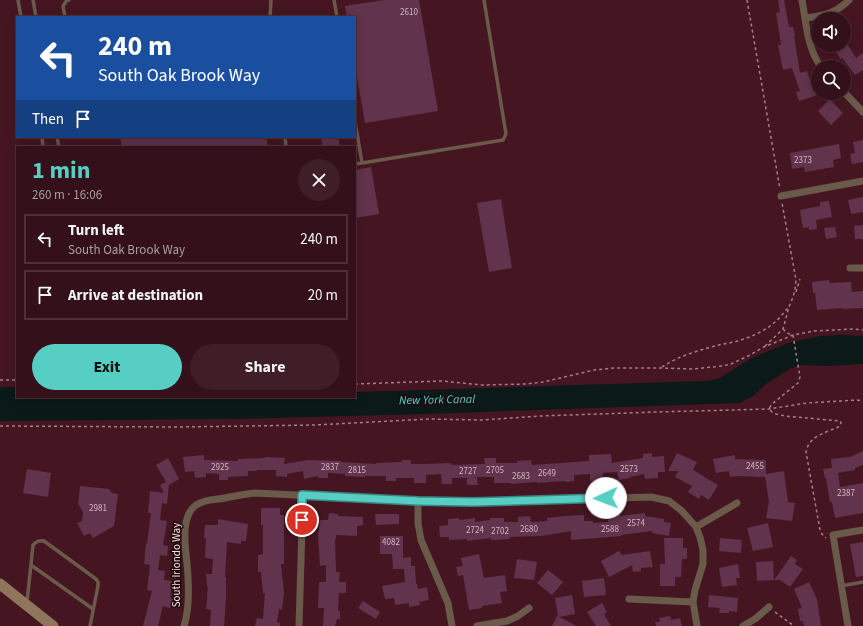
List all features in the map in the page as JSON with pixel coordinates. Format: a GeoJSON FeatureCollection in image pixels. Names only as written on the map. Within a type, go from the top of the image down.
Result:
{"type":"FeatureCollection","features":[{"type":"Feature","properties":{"kind":"street"},"geometry":{"type":"LineString","coordinates":[[802,0],[810,45],[816,60]]}},
{"type":"Feature","properties":{"kind":"street"},"geometry":{"type":"LineString","coordinates":[[806,18],[834,12],[849,0]]}},
{"type":"Feature","properties":{"kind":"street"},"geometry":{"type":"LineString","coordinates":[[851,99],[863,112]]}},
{"type":"Feature","properties":{"kind":"street"},"geometry":{"type":"LineString","coordinates":[[781,196],[863,181]]}},
{"type":"Feature","properties":{"kind":"street"},"geometry":{"type":"LineString","coordinates":[[850,268],[863,268]]}},
{"type":"Feature","properties":{"kind":"street","name":"South Iriondo Way"},"geometry":{"type":"LineString","coordinates":[[184,626],[189,599],[185,547],[185,521],[195,506],[206,500],[242,494],[255,493],[302,495]]}},
{"type":"Feature","properties":{"kind":"street"},"geometry":{"type":"LineString","coordinates":[[299,626],[302,495],[418,501],[473,502],[651,497],[669,501],[682,511],[696,527],[703,550],[703,564],[693,602],[697,626]]}},
{"type":"Feature","properties":{"kind":"street"},"geometry":{"type":"LineString","coordinates":[[418,501],[418,523],[421,540],[448,603],[452,626]]}},
{"type":"Feature","properties":{"kind":"street"},"geometry":{"type":"LineString","coordinates":[[696,527],[737,504]]}},
{"type":"Feature","properties":{"kind":"street"},"geometry":{"type":"LineString","coordinates":[[848,626],[830,537],[863,530]]}},
{"type":"Feature","properties":{"kind":"street"},"geometry":{"type":"LineString","coordinates":[[0,584],[53,626]]}},
{"type":"Feature","properties":{"kind":"street"},"geometry":{"type":"LineString","coordinates":[[629,599],[693,602]]}},
{"type":"Feature","properties":{"kind":"street"},"geometry":{"type":"LineString","coordinates":[[743,626],[755,619],[769,607]]}},
{"type":"Feature","properties":{"kind":"street"},"geometry":{"type":"LineString","coordinates":[[477,626],[507,621],[518,616],[529,608]]}},
{"type":"Feature","properties":{"kind":"lane"},"geometry":{"type":"LineString","coordinates":[[18,0],[21,16]]}},
{"type":"Feature","properties":{"kind":"lane"},"geometry":{"type":"LineString","coordinates":[[33,0],[36,16]]}},
{"type":"Feature","properties":{"kind":"lane"},"geometry":{"type":"LineString","coordinates":[[65,16],[63,6],[67,0],[69,0]]}},
{"type":"Feature","properties":{"kind":"lane"},"geometry":{"type":"LineString","coordinates":[[270,16],[271,0]]}},
{"type":"Feature","properties":{"kind":"lane"},"geometry":{"type":"LineString","coordinates":[[334,0],[337,16]]}},
{"type":"Feature","properties":{"kind":"lane"},"geometry":{"type":"LineString","coordinates":[[356,164],[503,140],[506,134],[484,0]]}},
{"type":"Feature","properties":{"kind":"lane"},"geometry":{"type":"LineString","coordinates":[[356,127],[362,163]]}},
{"type":"Feature","properties":{"kind":"lane"},"geometry":{"type":"LineString","coordinates":[[27,605],[33,545],[40,540],[44,541],[96,578],[98,582],[90,626]]}},
{"type":"Feature","properties":{"kind":"lane"},"geometry":{"type":"LineString","coordinates":[[31,565],[93,609]]}},
{"type":"Feature","properties":{"kind":"lane"},"geometry":{"type":"LineString","coordinates":[[841,586],[863,582]]}},
{"type":"Feature","properties":{"kind":"path"},"geometry":{"type":"LineString","coordinates":[[747,0],[796,280],[794,297]]}},
{"type":"Feature","properties":{"kind":"path"},"geometry":{"type":"LineString","coordinates":[[661,368],[699,350],[740,340],[756,334],[768,327],[776,321],[789,306],[794,297],[800,279]]}},
{"type":"Feature","properties":{"kind":"path"},"geometry":{"type":"LineString","coordinates":[[764,348],[783,329],[789,306]]}},
{"type":"Feature","properties":{"kind":"path"},"geometry":{"type":"LineString","coordinates":[[783,329],[787,333],[793,335]]}},
{"type":"Feature","properties":{"kind":"path"},"geometry":{"type":"LineString","coordinates":[[356,384],[442,381],[482,385],[526,384],[543,382],[594,370],[614,368],[693,369],[722,366],[740,360],[793,335],[853,329],[863,330]]}},
{"type":"Feature","properties":{"kind":"path"},"geometry":{"type":"LineString","coordinates":[[770,409],[772,404],[800,380],[793,335]]}},
{"type":"Feature","properties":{"kind":"path"},"geometry":{"type":"LineString","coordinates":[[0,380],[16,380]]}},
{"type":"Feature","properties":{"kind":"path"},"geometry":{"type":"LineString","coordinates":[[0,426],[176,427],[315,425],[429,419],[482,420],[564,415],[770,409],[807,403],[857,400],[863,401]]}},
{"type":"Feature","properties":{"kind":"path"},"geometry":{"type":"LineString","coordinates":[[770,409],[776,414],[785,416],[841,422],[840,426],[811,440],[806,452],[820,530],[822,534],[830,537]]}},
{"type":"Feature","properties":{"kind":"path"},"geometry":{"type":"LineString","coordinates":[[769,607],[794,626]]}},
{"type":"Feature","properties":{"kind":"water","name":"New York Canal"},"geometry":{"type":"Polygon","coordinates":[[[820,336],[863,336],[863,364],[828,366],[802,365],[791,368],[766,384],[753,396],[740,403],[233,419],[0,421],[0,387],[16,387],[16,398],[356,398],[356,392],[705,381],[718,379],[752,358],[788,343],[820,336]]]}},
{"type":"Feature","properties":{"kind":"building"},"geometry":{"type":"Polygon","coordinates":[[[384,0],[419,0],[438,111],[365,123],[356,72],[356,16],[347,16],[345,6],[384,0]]]}},
{"type":"Feature","properties":{"kind":"building"},"geometry":{"type":"Polygon","coordinates":[[[778,0],[784,0],[789,27],[793,27],[795,36],[800,73],[807,71],[811,83],[811,97],[799,101],[796,92],[800,91],[792,68],[783,70],[778,45],[781,45],[776,13],[780,12],[778,0]]]}},
{"type":"Feature","properties":{"kind":"building"},"geometry":{"type":"Polygon","coordinates":[[[851,50],[856,58],[863,53],[863,70],[855,75],[851,70],[851,60],[840,59],[836,52],[851,52],[851,50]]]}},
{"type":"Feature","properties":{"kind":"building"},"geometry":{"type":"Polygon","coordinates":[[[829,100],[831,100],[843,113],[831,125],[818,111],[829,100]]]}},
{"type":"Feature","properties":{"kind":"building"},"geometry":{"type":"Polygon","coordinates":[[[120,138],[266,138],[268,146],[122,146],[120,138]]]}},
{"type":"Feature","properties":{"kind":"building"},"geometry":{"type":"Polygon","coordinates":[[[321,138],[338,138],[340,146],[323,146],[321,138]]]}},
{"type":"Feature","properties":{"kind":"building"},"geometry":{"type":"Polygon","coordinates":[[[863,140],[863,162],[852,164],[850,154],[855,153],[853,142],[863,140]]]}},
{"type":"Feature","properties":{"kind":"building"},"geometry":{"type":"Polygon","coordinates":[[[839,144],[841,158],[833,160],[834,167],[805,172],[804,167],[792,169],[790,153],[839,144]]]}},
{"type":"Feature","properties":{"kind":"building"},"geometry":{"type":"Polygon","coordinates":[[[371,167],[379,214],[356,218],[356,170],[371,167]]]}},
{"type":"Feature","properties":{"kind":"building"},"geometry":{"type":"Polygon","coordinates":[[[863,197],[863,212],[851,214],[848,200],[863,197]]]}},
{"type":"Feature","properties":{"kind":"building"},"geometry":{"type":"Polygon","coordinates":[[[501,199],[512,268],[489,272],[477,203],[501,199]]]}},
{"type":"Feature","properties":{"kind":"building"},"geometry":{"type":"Polygon","coordinates":[[[829,201],[832,217],[816,220],[817,229],[809,230],[809,227],[803,228],[800,210],[820,206],[820,202],[829,201]]]}},
{"type":"Feature","properties":{"kind":"building"},"geometry":{"type":"Polygon","coordinates":[[[863,225],[863,239],[855,239],[854,226],[863,225]]]}},
{"type":"Feature","properties":{"kind":"building"},"geometry":{"type":"Polygon","coordinates":[[[835,227],[837,237],[826,239],[824,228],[835,227]]]}},
{"type":"Feature","properties":{"kind":"building"},"geometry":{"type":"Polygon","coordinates":[[[829,280],[830,283],[851,282],[852,292],[863,291],[863,308],[817,310],[812,282],[829,280]]]}},
{"type":"Feature","properties":{"kind":"building"},"geometry":{"type":"Polygon","coordinates":[[[863,451],[863,465],[855,468],[855,470],[838,473],[840,487],[863,483],[863,513],[835,518],[823,469],[832,468],[831,459],[850,457],[863,451]]]}},
{"type":"Feature","properties":{"kind":"building"},"geometry":{"type":"Polygon","coordinates":[[[652,453],[652,457],[664,456],[665,472],[658,472],[658,478],[645,479],[644,474],[619,480],[617,472],[603,473],[603,480],[590,481],[590,474],[574,475],[574,481],[511,484],[494,483],[494,477],[477,477],[478,485],[467,485],[467,478],[452,478],[452,484],[442,484],[441,474],[426,475],[426,483],[414,483],[414,478],[396,478],[396,481],[386,481],[386,476],[345,476],[345,474],[328,473],[328,478],[318,478],[318,476],[304,479],[303,471],[287,474],[287,477],[276,476],[276,470],[248,471],[248,476],[228,477],[228,480],[219,480],[219,474],[206,473],[206,477],[195,478],[194,471],[185,472],[183,457],[204,455],[204,460],[238,461],[238,459],[265,457],[285,458],[284,464],[308,460],[376,464],[411,460],[411,464],[451,463],[451,465],[485,464],[484,458],[496,458],[496,463],[517,463],[517,461],[531,460],[532,465],[589,461],[589,455],[611,454],[612,463],[643,458],[643,454],[652,453]]]}},
{"type":"Feature","properties":{"kind":"building"},"geometry":{"type":"Polygon","coordinates":[[[677,453],[697,462],[693,470],[718,485],[709,500],[701,495],[699,499],[688,492],[692,486],[675,477],[678,471],[668,471],[677,453]]]}},
{"type":"Feature","properties":{"kind":"building"},"geometry":{"type":"Polygon","coordinates":[[[735,455],[735,459],[766,460],[766,474],[784,471],[788,502],[795,503],[792,521],[766,518],[769,501],[765,477],[730,477],[729,471],[716,473],[713,459],[735,455]]]}},
{"type":"Feature","properties":{"kind":"building"},"geometry":{"type":"Polygon","coordinates":[[[168,458],[179,479],[169,485],[167,504],[162,503],[160,520],[167,521],[163,545],[168,546],[167,556],[160,555],[158,570],[165,571],[164,580],[172,581],[170,598],[173,599],[170,608],[163,606],[158,626],[143,626],[152,591],[147,590],[150,565],[144,564],[151,513],[148,513],[150,491],[164,493],[160,485],[166,482],[156,465],[168,458]]]}},
{"type":"Feature","properties":{"kind":"building"},"geometry":{"type":"Polygon","coordinates":[[[27,469],[51,473],[48,497],[23,493],[27,469]]]}},
{"type":"Feature","properties":{"kind":"building"},"geometry":{"type":"Polygon","coordinates":[[[80,486],[109,489],[112,493],[118,494],[114,526],[93,538],[90,533],[84,536],[77,523],[82,521],[83,512],[78,504],[80,486]]]}},
{"type":"Feature","properties":{"kind":"building"},"geometry":{"type":"Polygon","coordinates":[[[261,508],[280,508],[280,515],[284,515],[284,564],[281,564],[284,593],[282,610],[279,609],[277,622],[280,623],[280,626],[255,626],[257,618],[263,619],[265,593],[263,594],[261,572],[258,572],[258,555],[263,554],[263,525],[261,525],[261,508]]]}},
{"type":"Feature","properties":{"kind":"building"},"geometry":{"type":"Polygon","coordinates":[[[329,513],[338,514],[338,516],[363,517],[363,525],[357,526],[357,536],[336,535],[336,572],[340,572],[339,582],[346,582],[346,593],[339,593],[338,611],[340,611],[340,619],[337,619],[335,626],[323,626],[324,608],[318,608],[319,582],[326,582],[326,565],[320,566],[318,537],[320,520],[328,520],[329,513]]]}},
{"type":"Feature","properties":{"kind":"building"},"geometry":{"type":"Polygon","coordinates":[[[645,513],[645,516],[664,519],[664,522],[671,523],[669,536],[652,533],[652,531],[621,535],[622,536],[571,540],[571,531],[541,536],[510,537],[510,539],[491,540],[491,538],[467,541],[467,539],[449,540],[449,537],[440,537],[439,526],[448,525],[448,519],[459,518],[459,520],[475,518],[475,522],[490,520],[490,518],[504,518],[504,522],[518,522],[518,517],[530,516],[531,522],[547,521],[547,518],[584,515],[584,521],[593,521],[593,523],[608,522],[608,514],[620,514],[620,516],[645,513]]]}},
{"type":"Feature","properties":{"kind":"building"},"geometry":{"type":"Polygon","coordinates":[[[375,514],[399,514],[399,524],[376,525],[375,514]]]}},
{"type":"Feature","properties":{"kind":"building"},"geometry":{"type":"Polygon","coordinates":[[[218,519],[248,524],[246,541],[241,541],[241,544],[227,542],[224,626],[210,626],[211,610],[206,609],[208,587],[206,574],[212,574],[213,559],[205,558],[206,538],[204,538],[205,525],[218,525],[218,519]]]}},
{"type":"Feature","properties":{"kind":"building"},"geometry":{"type":"Polygon","coordinates":[[[768,523],[773,547],[753,551],[747,528],[768,523]]]}},
{"type":"Feature","properties":{"kind":"building"},"geometry":{"type":"Polygon","coordinates":[[[380,536],[403,536],[403,558],[411,557],[411,566],[415,566],[416,584],[418,589],[427,587],[429,600],[419,602],[420,605],[409,607],[409,603],[395,605],[394,598],[385,599],[382,586],[405,582],[404,569],[393,569],[392,554],[380,554],[380,536]]]}},
{"type":"Feature","properties":{"kind":"building"},"geometry":{"type":"Polygon","coordinates":[[[664,538],[683,538],[683,548],[687,548],[687,559],[682,559],[681,577],[675,577],[675,586],[660,586],[660,564],[665,564],[664,538]]]}},
{"type":"Feature","properties":{"kind":"building"},"geometry":{"type":"Polygon","coordinates":[[[720,538],[742,540],[741,553],[719,551],[720,538]]]}},
{"type":"Feature","properties":{"kind":"building"},"geometry":{"type":"Polygon","coordinates":[[[863,542],[863,576],[856,577],[850,544],[863,542]]]}},
{"type":"Feature","properties":{"kind":"building"},"geometry":{"type":"Polygon","coordinates":[[[619,551],[622,555],[650,551],[653,567],[641,568],[641,571],[633,572],[632,565],[609,577],[601,561],[619,551]]]}},
{"type":"Feature","properties":{"kind":"building"},"geometry":{"type":"Polygon","coordinates":[[[479,554],[484,578],[505,575],[507,591],[500,592],[502,603],[482,606],[482,608],[469,610],[463,575],[458,576],[456,567],[463,566],[461,558],[479,554]]]}},
{"type":"Feature","properties":{"kind":"building"},"geometry":{"type":"Polygon","coordinates":[[[791,556],[797,560],[795,564],[803,569],[790,587],[780,580],[774,580],[791,556]]]}},
{"type":"Feature","properties":{"kind":"building"},"geometry":{"type":"Polygon","coordinates":[[[517,559],[537,562],[534,580],[514,578],[517,559]]]}},
{"type":"Feature","properties":{"kind":"building"},"geometry":{"type":"Polygon","coordinates":[[[773,561],[774,580],[757,581],[756,562],[773,561]]]}},
{"type":"Feature","properties":{"kind":"building"},"geometry":{"type":"Polygon","coordinates":[[[738,564],[740,578],[736,578],[737,585],[722,587],[719,568],[738,564]]]}},
{"type":"Feature","properties":{"kind":"building"},"geometry":{"type":"Polygon","coordinates":[[[548,570],[563,582],[552,595],[537,583],[548,570]]]}},
{"type":"Feature","properties":{"kind":"building"},"geometry":{"type":"Polygon","coordinates":[[[604,578],[606,595],[584,597],[582,581],[604,578]]]}},
{"type":"Feature","properties":{"kind":"building"},"geometry":{"type":"Polygon","coordinates":[[[809,582],[817,599],[821,626],[804,626],[803,621],[800,621],[798,609],[802,608],[794,589],[809,582]]]}},
{"type":"Feature","properties":{"kind":"building"},"geometry":{"type":"Polygon","coordinates":[[[572,595],[575,614],[559,617],[577,626],[552,626],[558,616],[555,598],[572,595]]]}},
{"type":"Feature","properties":{"kind":"building"},"geometry":{"type":"Polygon","coordinates":[[[709,595],[738,598],[737,612],[729,611],[729,613],[719,613],[720,608],[708,607],[709,595]]]}},
{"type":"Feature","properties":{"kind":"building"},"geometry":{"type":"Polygon","coordinates":[[[363,601],[380,612],[376,619],[358,608],[363,601]]]}},
{"type":"Feature","properties":{"kind":"building"},"geometry":{"type":"Polygon","coordinates":[[[602,603],[607,612],[604,614],[611,626],[596,626],[587,612],[602,603]]]}},
{"type":"Feature","properties":{"kind":"building"},"geometry":{"type":"Polygon","coordinates":[[[670,616],[671,620],[680,618],[682,626],[656,626],[655,622],[660,622],[659,618],[670,616]]]}},
{"type":"Feature","properties":{"kind":"route"},"geometry":{"type":"LineString","coordinates":[[302,520],[302,495],[418,501],[473,502],[606,498]]}}]}
